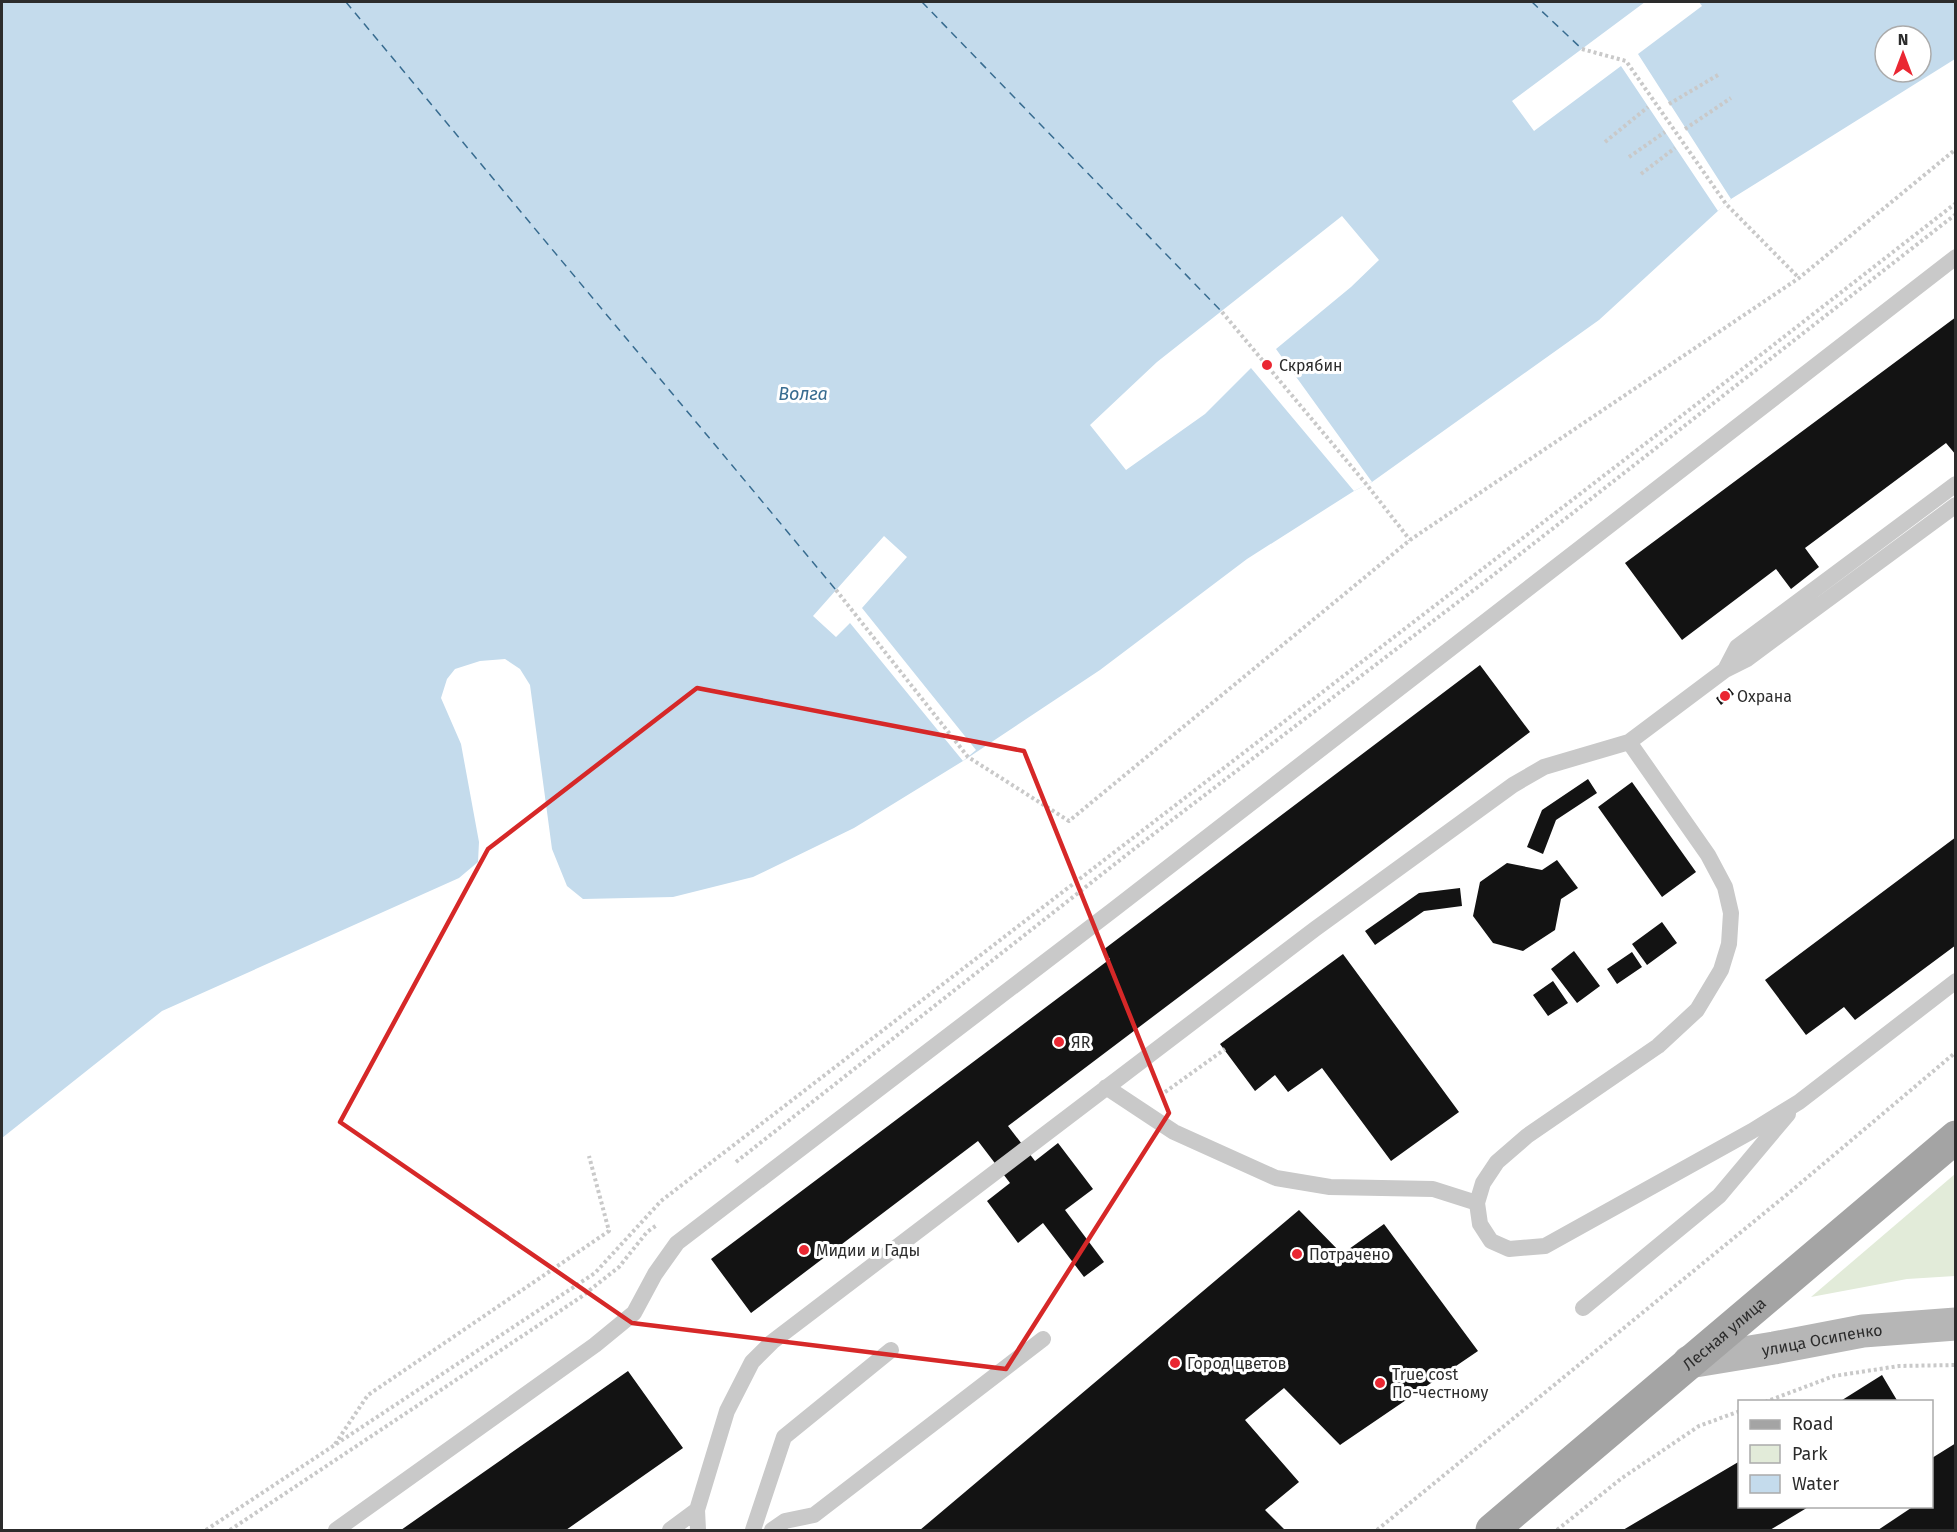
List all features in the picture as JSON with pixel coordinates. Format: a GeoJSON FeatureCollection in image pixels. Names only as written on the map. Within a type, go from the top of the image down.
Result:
{"type":"FeatureCollection","features":[{"type":"Feature","properties":{"kind":"main road","name":"Лесная улица"},"geometry":{"type":"LineString","coordinates":[[1492,1530],[1956,1137]]}},
{"type":"Feature","properties":{"kind":"main road","name":"улица Осипенко"},"geometry":{"type":"LineString","coordinates":[[1689,1362],[1863,1331],[1956,1324]]}},
{"type":"Feature","properties":{"kind":"lane"},"geometry":{"type":"LineString","coordinates":[[336,1530],[595,1345],[634,1312],[655,1274],[677,1243],[1132,895],[1956,257]]}},
{"type":"Feature","properties":{"kind":"lane"},"geometry":{"type":"LineString","coordinates":[[1725,670],[1737,647],[1956,484]]}},
{"type":"Feature","properties":{"kind":"lane"},"geometry":{"type":"LineString","coordinates":[[698,1530],[697,1510],[727,1411],[752,1362],[772,1342],[1315,929],[1513,785],[1544,767],[1629,742],[1725,670],[1747,659],[1956,505]]}},
{"type":"Feature","properties":{"kind":"lane"},"geometry":{"type":"LineString","coordinates":[[1629,742],[1708,855],[1725,887],[1731,914],[1729,944],[1721,970],[1697,1010],[1658,1046],[1527,1136],[1497,1162],[1483,1183],[1477,1203],[1480,1224],[1491,1241],[1509,1249],[1545,1246],[1752,1131],[1799,1102],[1956,981]]}},
{"type":"Feature","properties":{"kind":"lane"},"geometry":{"type":"LineString","coordinates":[[1106,1087],[1174,1132],[1276,1178],[1330,1187],[1433,1190],[1477,1203]]}},
{"type":"Feature","properties":{"kind":"lane"},"geometry":{"type":"LineString","coordinates":[[1583,1308],[1719,1196],[1799,1102]]}},
{"type":"Feature","properties":{"kind":"lane"},"geometry":{"type":"LineString","coordinates":[[772,1530],[785,1521],[814,1515],[1043,1338]]}},
{"type":"Feature","properties":{"kind":"lane"},"geometry":{"type":"LineString","coordinates":[[753,1530],[784,1437],[891,1350]]}},
{"type":"Feature","properties":{"kind":"lane"},"geometry":{"type":"LineString","coordinates":[[670,1530],[697,1510]]}},
{"type":"Feature","properties":{"kind":"path"},"geometry":{"type":"LineString","coordinates":[[1582,49],[1626,61],[1726,204],[1799,278]]}},
{"type":"Feature","properties":{"kind":"path"},"geometry":{"type":"LineString","coordinates":[[1669,104],[1718,75]]}},
{"type":"Feature","properties":{"kind":"path"},"geometry":{"type":"LineString","coordinates":[[1685,129],[1731,98]]}},
{"type":"Feature","properties":{"kind":"path"},"geometry":{"type":"LineString","coordinates":[[1605,142],[1648,107]]}},
{"type":"Feature","properties":{"kind":"path"},"geometry":{"type":"LineString","coordinates":[[1629,157],[1665,132]]}},
{"type":"Feature","properties":{"kind":"path"},"geometry":{"type":"LineString","coordinates":[[1641,174],[1675,148]]}},
{"type":"Feature","properties":{"kind":"path"},"geometry":{"type":"LineString","coordinates":[[836,590],[968,757],[1069,821],[1410,540],[1799,278],[1956,149]]}},
{"type":"Feature","properties":{"kind":"path"},"geometry":{"type":"LineString","coordinates":[[206,1530],[595,1273],[661,1201],[1956,203]]}},
{"type":"Feature","properties":{"kind":"path"},"geometry":{"type":"LineString","coordinates":[[729,1167],[1125,856],[1492,576],[1956,214]]}},
{"type":"Feature","properties":{"kind":"path"},"geometry":{"type":"LineString","coordinates":[[1222,312],[1367,485],[1410,540]]}},
{"type":"Feature","properties":{"kind":"path"},"geometry":{"type":"LineString","coordinates":[[1166,1092],[1225,1050]]}},
{"type":"Feature","properties":{"kind":"path"},"geometry":{"type":"LineString","coordinates":[[1377,1530],[1956,1053]]}},
{"type":"Feature","properties":{"kind":"path"},"geometry":{"type":"LineString","coordinates":[[333,1447],[368,1395],[609,1231],[589,1156]]}},
{"type":"Feature","properties":{"kind":"path"},"geometry":{"type":"LineString","coordinates":[[230,1530],[581,1297],[619,1267],[647,1232],[666,1217]]}},
{"type":"Feature","properties":{"kind":"path"},"geometry":{"type":"LineString","coordinates":[[1768,1400],[1834,1376],[1899,1366],[1956,1365]]}},
{"type":"Feature","properties":{"kind":"path"},"geometry":{"type":"LineString","coordinates":[[1557,1530],[1622,1479],[1699,1426],[1738,1412]]}},
{"type":"Feature","properties":{"kind":"highlighted area"},"geometry":{"type":"Polygon","coordinates":[[[697,688],[1024,751],[1169,1113],[1006,1369],[632,1323],[340,1122],[488,849],[697,688]]]}},
{"type":"Feature","properties":{"kind":"green space"},"geometry":{"type":"Polygon","coordinates":[[[1955,1174],[1955,1276],[1907,1279],[1811,1297],[1955,1174]]]}},
{"type":"Feature","properties":{"kind":"water","name":"Волга"},"geometry":{"type":"Polygon","coordinates":[[[2,2],[1955,2],[1955,59],[1933,73],[1933,24],[1873,24],[1873,84],[1915,84],[1731,199],[1599,320],[1372,482],[1247,559],[1100,670],[963,761],[854,828],[753,877],[673,897],[583,899],[567,886],[552,849],[530,685],[520,669],[505,659],[480,661],[455,669],[447,679],[441,698],[461,744],[479,842],[478,862],[459,878],[162,1011],[2,1138],[2,2]]]}},
{"type":"Feature","properties":{"kind":"pier"},"geometry":{"type":"Polygon","coordinates":[[[1645,2],[1699,2],[1702,6],[1638,54],[1731,199],[1718,211],[1621,66],[1534,131],[1512,101],[1645,2]]]}},
{"type":"Feature","properties":{"kind":"pier"},"geometry":{"type":"Polygon","coordinates":[[[1342,216],[1379,260],[1351,287],[1276,349],[1372,482],[1354,491],[1251,368],[1205,414],[1126,470],[1090,425],[1157,362],[1342,216]]]}},
{"type":"Feature","properties":{"kind":"pier"},"geometry":{"type":"Polygon","coordinates":[[[884,536],[907,557],[862,608],[976,750],[963,761],[850,623],[836,637],[813,616],[884,536]]]}},
{"type":"Feature","properties":{"kind":"building"},"geometry":{"type":"Polygon","coordinates":[[[1956,317],[1956,455],[1946,443],[1805,548],[1819,567],[1791,589],[1776,569],[1682,640],[1625,563],[1956,317]]]}},
{"type":"Feature","properties":{"kind":"building","name":"ЯR"},"geometry":{"type":"Polygon","coordinates":[[[1480,665],[1530,732],[1008,1126],[1035,1161],[1058,1143],[1093,1189],[1065,1210],[1104,1262],[1084,1277],[1043,1223],[1018,1243],[987,1201],[1010,1183],[978,1141],[751,1313],[711,1259],[1110,959],[1103,950],[1480,665]]]}},
{"type":"Feature","properties":{"kind":"building","name":"Охрана"},"geometry":{"type":"Polygon","coordinates":[[[1729,688],[1734,694],[1721,705],[1716,698],[1729,688]]]}},
{"type":"Feature","properties":{"kind":"building"},"geometry":{"type":"Polygon","coordinates":[[[1588,779],[1597,793],[1556,820],[1543,854],[1527,847],[1542,810],[1588,779]]]}},
{"type":"Feature","properties":{"kind":"building"},"geometry":{"type":"Polygon","coordinates":[[[1632,782],[1696,872],[1662,897],[1598,807],[1632,782]]]}},
{"type":"Feature","properties":{"kind":"building"},"geometry":{"type":"Polygon","coordinates":[[[1956,837],[1956,945],[1855,1020],[1844,1007],[1806,1035],[1765,980],[1956,837]]]}},
{"type":"Feature","properties":{"kind":"building"},"geometry":{"type":"Polygon","coordinates":[[[1557,860],[1578,888],[1561,899],[1555,930],[1523,951],[1493,943],[1473,916],[1480,882],[1507,863],[1542,870],[1557,860]]]}},
{"type":"Feature","properties":{"kind":"building"},"geometry":{"type":"Polygon","coordinates":[[[1460,888],[1462,906],[1424,911],[1375,945],[1365,931],[1419,893],[1460,888]]]}},
{"type":"Feature","properties":{"kind":"building"},"geometry":{"type":"Polygon","coordinates":[[[1662,922],[1677,943],[1647,965],[1632,944],[1662,922]]]}},
{"type":"Feature","properties":{"kind":"building"},"geometry":{"type":"Polygon","coordinates":[[[1574,951],[1600,986],[1577,1003],[1551,969],[1574,951]]]}},
{"type":"Feature","properties":{"kind":"building"},"geometry":{"type":"Polygon","coordinates":[[[1632,952],[1642,967],[1617,984],[1607,969],[1632,952]]]}},
{"type":"Feature","properties":{"kind":"building"},"geometry":{"type":"Polygon","coordinates":[[[1343,954],[1459,1112],[1391,1161],[1322,1068],[1288,1092],[1275,1075],[1255,1091],[1220,1044],[1343,954]]]}},
{"type":"Feature","properties":{"kind":"building"},"geometry":{"type":"Polygon","coordinates":[[[1553,981],[1568,1003],[1548,1016],[1533,995],[1553,981]]]}},
{"type":"Feature","properties":{"kind":"building"},"geometry":{"type":"Polygon","coordinates":[[[1299,1210],[1342,1254],[1384,1224],[1478,1351],[1340,1445],[1284,1388],[1245,1420],[1299,1482],[1265,1510],[1284,1529],[920,1530],[1299,1210]]]}},
{"type":"Feature","properties":{"kind":"building"},"geometry":{"type":"Polygon","coordinates":[[[628,1371],[683,1448],[566,1530],[401,1530],[628,1371]]]}},
{"type":"Feature","properties":{"kind":"building"},"geometry":{"type":"Polygon","coordinates":[[[1882,1375],[1897,1400],[1842,1400],[1882,1375]]]}},
{"type":"Feature","properties":{"kind":"building"},"geometry":{"type":"Polygon","coordinates":[[[1956,1443],[1956,1530],[1878,1530],[1911,1508],[1933,1508],[1933,1457],[1956,1443]]]}},
{"type":"Feature","properties":{"kind":"building"},"geometry":{"type":"Polygon","coordinates":[[[1738,1462],[1738,1508],[1807,1508],[1770,1530],[1623,1530],[1738,1462]]]}},
{"type":"Feature","properties":{"kind":"ferry route"},"geometry":{"type":"LineString","coordinates":[[346,2],[836,590]]}},
{"type":"Feature","properties":{"kind":"ferry route"},"geometry":{"type":"LineString","coordinates":[[922,2],[1222,312]]}},
{"type":"Feature","properties":{"kind":"ferry route"},"geometry":{"type":"LineString","coordinates":[[1532,2],[1582,49]]}},
{"type":"Feature","properties":{"kind":"place","name":"Скрябин"},"geometry":{"type":"Point","coordinates":[1267,365]}},
{"type":"Feature","properties":{"kind":"place","name":"Охрана"},"geometry":{"type":"Point","coordinates":[1725,696]}},
{"type":"Feature","properties":{"kind":"place","name":"ЯR"},"geometry":{"type":"Point","coordinates":[1059,1042]}},
{"type":"Feature","properties":{"kind":"place","name":"Мидии и Гады"},"geometry":{"type":"Point","coordinates":[804,1250]}},
{"type":"Feature","properties":{"kind":"place","name":"Потрачено"},"geometry":{"type":"Point","coordinates":[1297,1254]}},
{"type":"Feature","properties":{"kind":"place","name":"Город цветов"},"geometry":{"type":"Point","coordinates":[1175,1363]}},
{"type":"Feature","properties":{"kind":"place","name":"True cost По-честному"},"geometry":{"type":"Point","coordinates":[1380,1383]}}]}
